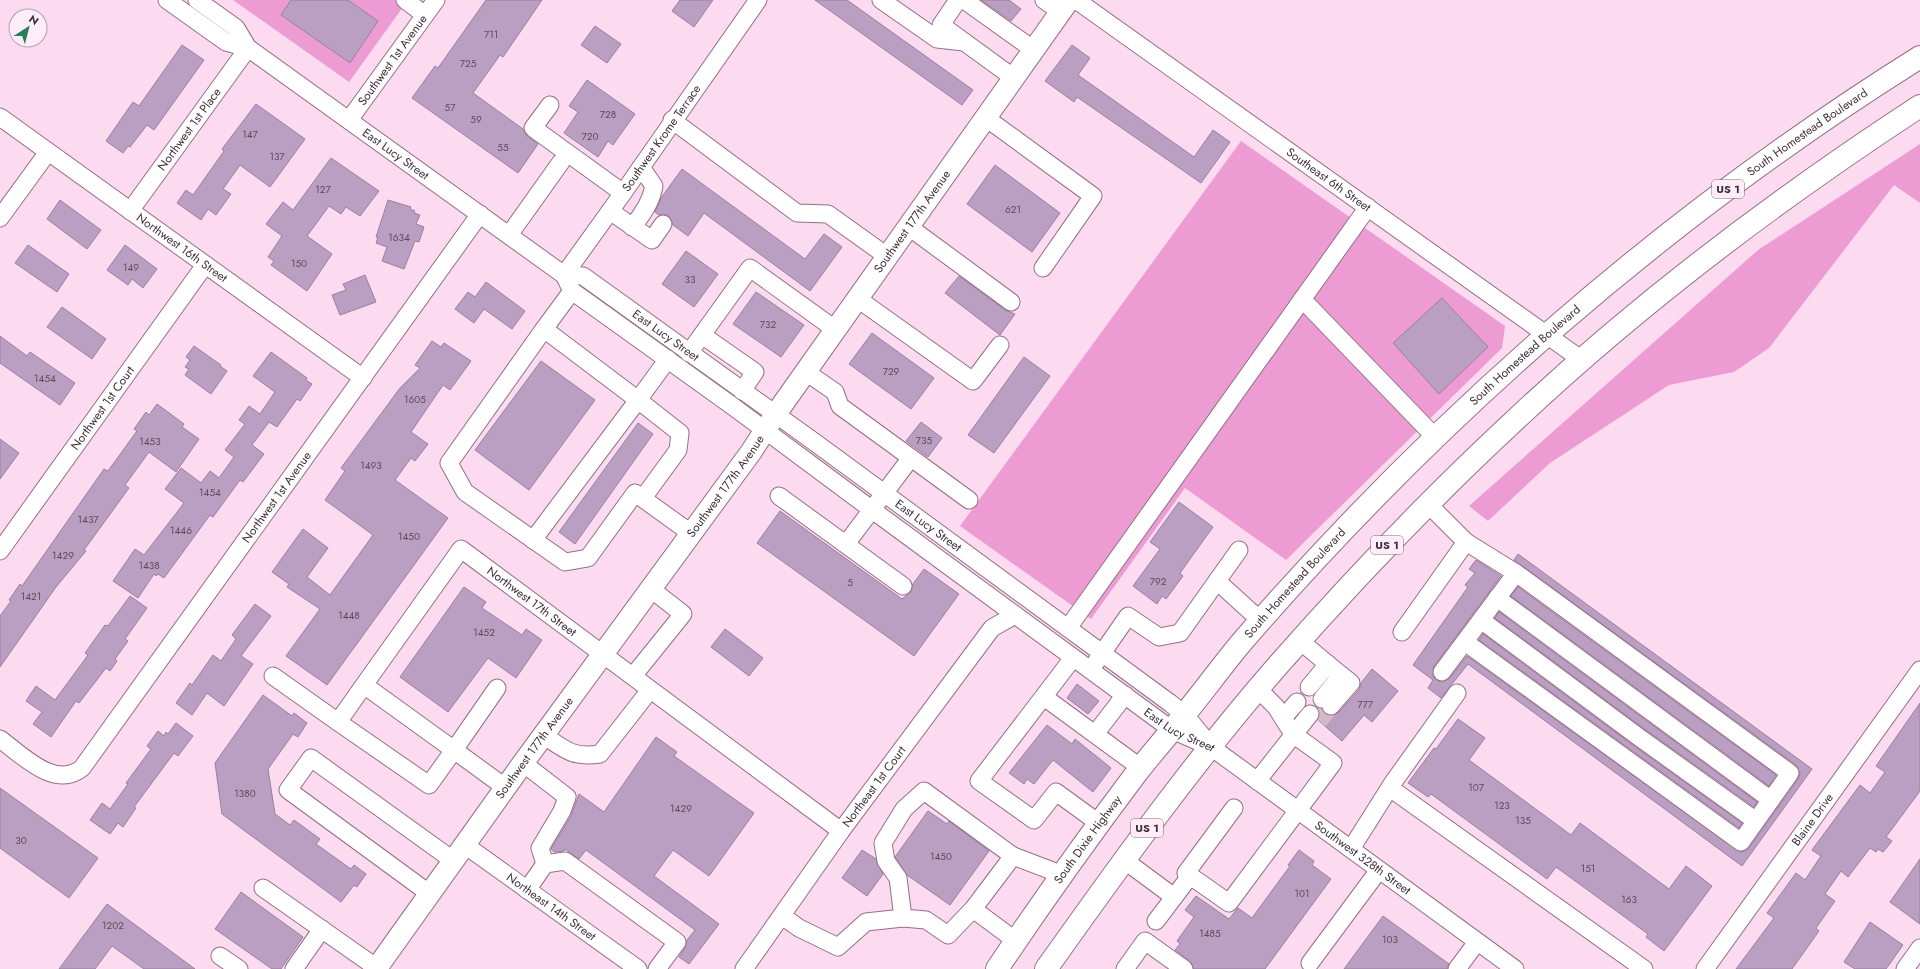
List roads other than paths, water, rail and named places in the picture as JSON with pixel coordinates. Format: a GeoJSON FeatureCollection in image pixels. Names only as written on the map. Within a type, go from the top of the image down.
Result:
{"type":"FeatureCollection","features":[{"type":"Feature","properties":{"kind":"highway","name":"South Homestead Boulevard"},"geometry":{"type":"LineString","coordinates":[[1178,722],[1261,621],[1354,519],[1435,437],[1546,335],[1612,280],[1755,168],[1838,110],[1920,57]]}},
{"type":"Feature","properties":{"kind":"highway","name":"US 1"},"geometry":{"type":"LineString","coordinates":[[1046,969],[1124,860],[1211,746],[1300,641],[1387,545],[1428,504],[1515,420],[1647,304],[1734,236],[1791,194],[1920,106]]}},
{"type":"Feature","properties":{"kind":"highway","name":"South Dixie Highway"},"geometry":{"type":"LineString","coordinates":[[997,969],[1141,768],[1178,722]]}},
{"type":"Feature","properties":{"kind":"main road","name":"Southwest 177th Avenue"},"geometry":{"type":"LineString","coordinates":[[376,968],[460,853],[602,653],[692,534],[1014,78],[1069,4]]}},
{"type":"Feature","properties":{"kind":"street","name":"East Lucy Street"},"geometry":{"type":"LineString","coordinates":[[167,0],[226,42],[248,48],[564,274],[583,276],[742,391],[770,423],[871,509],[1124,695],[1178,722]]}},
{"type":"Feature","properties":{"kind":"street","name":"East Lucy Street"},"geometry":{"type":"LineString","coordinates":[[197,0],[236,28],[248,48]]}},
{"type":"Feature","properties":{"kind":"street"},"geometry":{"type":"LineString","coordinates":[[405,0],[425,15]]}},
{"type":"Feature","properties":{"kind":"street","name":"Southwest 1st Avenue"},"geometry":{"type":"LineString","coordinates":[[350,120],[436,0]]}},
{"type":"Feature","properties":{"kind":"street","name":"Southwest Krome Terrace"},"geometry":{"type":"LineString","coordinates":[[564,274],[623,193],[672,120],[758,0]]}},
{"type":"Feature","properties":{"kind":"street"},"geometry":{"type":"LineString","coordinates":[[881,0],[937,39],[964,42]]}},
{"type":"Feature","properties":{"kind":"street"},"geometry":{"type":"LineString","coordinates":[[958,0],[941,25],[1014,78]]}},
{"type":"Feature","properties":{"kind":"street"},"geometry":{"type":"LineString","coordinates":[[964,0],[1034,50]]}},
{"type":"Feature","properties":{"kind":"street","name":"Southeast 6th Street"},"geometry":{"type":"LineString","coordinates":[[1044,0],[1069,4],[1368,207],[1582,360]]}},
{"type":"Feature","properties":{"kind":"street","name":"Northwest 1st Place"},"geometry":{"type":"LineString","coordinates":[[130,211],[248,48]]}},
{"type":"Feature","properties":{"kind":"street"},"geometry":{"type":"LineString","coordinates":[[550,105],[533,128],[623,193]]}},
{"type":"Feature","properties":{"kind":"street","name":"Northwest 16th Street"},"geometry":{"type":"LineString","coordinates":[[0,117],[363,378]]}},
{"type":"Feature","properties":{"kind":"street"},"geometry":{"type":"LineString","coordinates":[[986,118],[1093,196],[1043,268]]}},
{"type":"Feature","properties":{"kind":"street"},"geometry":{"type":"LineString","coordinates":[[672,120],[798,212],[828,214],[888,257]]}},
{"type":"Feature","properties":{"kind":"street"},"geometry":{"type":"LineString","coordinates":[[0,218],[48,152]]}},
{"type":"Feature","properties":{"kind":"street"},"geometry":{"type":"LineString","coordinates":[[509,235],[561,162]]}},
{"type":"Feature","properties":{"kind":"street"},"geometry":{"type":"LineString","coordinates":[[632,227],[644,213],[653,195],[654,186],[641,167]]}},
{"type":"Feature","properties":{"kind":"street"},"geometry":{"type":"LineString","coordinates":[[1068,628],[1368,207]]}},
{"type":"Feature","properties":{"kind":"street"},"geometry":{"type":"LineString","coordinates":[[610,211],[652,240],[663,224]]}},
{"type":"Feature","properties":{"kind":"street","name":"Northwest 1st Avenue"},"geometry":{"type":"LineString","coordinates":[[0,739],[44,770],[60,776],[69,776],[76,773],[88,762],[480,214]]}},
{"type":"Feature","properties":{"kind":"street"},"geometry":{"type":"LineString","coordinates":[[909,227],[1011,302]]}},
{"type":"Feature","properties":{"kind":"street","name":"Northwest 1st Court"},"geometry":{"type":"LineString","coordinates":[[0,551],[205,265]]}},
{"type":"Feature","properties":{"kind":"street"},"geometry":{"type":"LineString","coordinates":[[689,353],[750,268],[836,330]]}},
{"type":"Feature","properties":{"kind":"street","name":"East Lucy Street"},"geometry":{"type":"LineString","coordinates":[[564,274],[572,291],[668,359],[883,492],[1102,654],[1178,722],[1211,746]]}},
{"type":"Feature","properties":{"kind":"street"},"geometry":{"type":"LineString","coordinates":[[572,291],[449,464],[465,492],[565,562],[588,558],[635,493],[692,534]]}},
{"type":"Feature","properties":{"kind":"street"},"geometry":{"type":"LineString","coordinates":[[858,299],[973,382],[1000,345]]}},
{"type":"Feature","properties":{"kind":"street"},"geometry":{"type":"LineString","coordinates":[[1302,299],[1435,437]]}},
{"type":"Feature","properties":{"kind":"street"},"geometry":{"type":"LineString","coordinates":[[544,329],[680,433],[678,450],[642,498]]}},
{"type":"Feature","properties":{"kind":"street"},"geometry":{"type":"LineString","coordinates":[[702,335],[755,372],[742,391]]}},
{"type":"Feature","properties":{"kind":"street"},"geometry":{"type":"LineString","coordinates":[[533,540],[668,359]]}},
{"type":"Feature","properties":{"kind":"street"},"geometry":{"type":"LineString","coordinates":[[806,372],[835,392],[840,406],[910,459],[969,500]]}},
{"type":"Feature","properties":{"kind":"street"},"geometry":{"type":"LineString","coordinates":[[846,544],[883,492],[910,459]]}},
{"type":"Feature","properties":{"kind":"street"},"geometry":{"type":"LineString","coordinates":[[779,496],[903,586]]}},
{"type":"Feature","properties":{"kind":"street"},"geometry":{"type":"LineString","coordinates":[[1428,504],[1466,542],[1516,574],[1790,774],[1741,842],[1465,642]]}},
{"type":"Feature","properties":{"kind":"street"},"geometry":{"type":"LineString","coordinates":[[1402,632],[1466,542]]}},
{"type":"Feature","properties":{"kind":"street"},"geometry":{"type":"LineString","coordinates":[[946,564],[958,548]]}},
{"type":"Feature","properties":{"kind":"street","name":"Northwest 17th Street"},"geometry":{"type":"LineString","coordinates":[[364,685],[461,549],[841,832]]}},
{"type":"Feature","properties":{"kind":"street"},"geometry":{"type":"LineString","coordinates":[[1090,670],[1128,616],[1159,637],[1180,633],[1239,550]]}},
{"type":"Feature","properties":{"kind":"street"},"geometry":{"type":"LineString","coordinates":[[1442,672],[1516,574]]}},
{"type":"Feature","properties":{"kind":"street"},"geometry":{"type":"LineString","coordinates":[[1217,581],[1261,621]]}},
{"type":"Feature","properties":{"kind":"street"},"geometry":{"type":"LineString","coordinates":[[999,603],[1010,586]]}},
{"type":"Feature","properties":{"kind":"street"},"geometry":{"type":"LineString","coordinates":[[633,676],[683,614],[651,589]]}},
{"type":"Feature","properties":{"kind":"street"},"geometry":{"type":"LineString","coordinates":[[1497,598],[1771,800]]}},
{"type":"Feature","properties":{"kind":"street","name":"Northeast 1st Court"},"geometry":{"type":"LineString","coordinates":[[744,969],[841,832],[992,628],[1015,615]]}},
{"type":"Feature","properties":{"kind":"street"},"geometry":{"type":"LineString","coordinates":[[1481,620],[1640,738],[1756,821]]}},
{"type":"Feature","properties":{"kind":"street"},"geometry":{"type":"LineString","coordinates":[[1300,641],[1341,675],[1326,702]]}},
{"type":"Feature","properties":{"kind":"street"},"geometry":{"type":"LineString","coordinates":[[1073,658],[979,782],[1034,820],[1056,792],[1100,824]]}},
{"type":"Feature","properties":{"kind":"street"},"geometry":{"type":"LineString","coordinates":[[1309,687],[1328,664]]}},
{"type":"Feature","properties":{"kind":"street","name":"Blaine Drive"},"geometry":{"type":"LineString","coordinates":[[1705,969],[1920,670]]}},
{"type":"Feature","properties":{"kind":"street"},"geometry":{"type":"LineString","coordinates":[[273,676],[429,785],[497,688]]}},
{"type":"Feature","properties":{"kind":"street"},"geometry":{"type":"LineString","coordinates":[[338,722],[364,685],[506,788]]}},
{"type":"Feature","properties":{"kind":"street"},"geometry":{"type":"LineString","coordinates":[[1234,808],[1186,873],[1229,903],[1333,763],[1298,737],[1276,707],[1258,689]]}},
{"type":"Feature","properties":{"kind":"street"},"geometry":{"type":"LineString","coordinates":[[544,735],[570,753],[585,756],[600,754],[650,690]]}},
{"type":"Feature","properties":{"kind":"street"},"geometry":{"type":"LineString","coordinates":[[1350,849],[1390,788],[1458,693]]}},
{"type":"Feature","properties":{"kind":"street"},"geometry":{"type":"LineString","coordinates":[[1095,734],[1124,695]]}},
{"type":"Feature","properties":{"kind":"street"},"geometry":{"type":"LineString","coordinates":[[1044,697],[1141,768]]}},
{"type":"Feature","properties":{"kind":"street"},"geometry":{"type":"LineString","coordinates":[[1283,718],[1297,702]]}},
{"type":"Feature","properties":{"kind":"street"},"geometry":{"type":"LineString","coordinates":[[1257,781],[1298,737],[1314,717]]}},
{"type":"Feature","properties":{"kind":"street","name":"Southwest 328th Street"},"geometry":{"type":"LineString","coordinates":[[1211,746],[1515,969]]}},
{"type":"Feature","properties":{"kind":"street","name":"Northeast 14th Street"},"geometry":{"type":"LineString","coordinates":[[430,894],[288,790],[311,758],[460,853],[527,890],[638,969]]}},
{"type":"Feature","properties":{"kind":"street"},"geometry":{"type":"LineString","coordinates":[[523,763],[567,797],[562,811],[540,848],[545,864]]}},
{"type":"Feature","properties":{"kind":"street"},"geometry":{"type":"LineString","coordinates":[[1390,788],[1644,969]]}},
{"type":"Feature","properties":{"kind":"street"},"geometry":{"type":"LineString","coordinates":[[902,918],[898,878],[886,861],[883,843],[904,809],[924,791],[1013,856],[1063,875]]}},
{"type":"Feature","properties":{"kind":"street"},"geometry":{"type":"LineString","coordinates":[[782,916],[799,928],[838,947],[866,922],[902,918],[926,920],[948,935],[973,909],[1013,856]]}},
{"type":"Feature","properties":{"kind":"street"},"geometry":{"type":"LineString","coordinates":[[1124,860],[1174,897]]}},
{"type":"Feature","properties":{"kind":"street"},"geometry":{"type":"LineString","coordinates":[[527,890],[545,864],[566,862],[677,942],[657,969]]}},
{"type":"Feature","properties":{"kind":"street"},"geometry":{"type":"LineString","coordinates":[[1310,963],[1379,870]]}},
{"type":"Feature","properties":{"kind":"street"},"geometry":{"type":"LineString","coordinates":[[1156,921],[1190,876]]}},
{"type":"Feature","properties":{"kind":"street"},"geometry":{"type":"LineString","coordinates":[[263,888],[376,968]]}},
{"type":"Feature","properties":{"kind":"street"},"geometry":{"type":"LineString","coordinates":[[973,909],[1016,941]]}},
{"type":"Feature","properties":{"kind":"street"},"geometry":{"type":"LineString","coordinates":[[294,969],[322,929]]}},
{"type":"Feature","properties":{"kind":"street"},"geometry":{"type":"LineString","coordinates":[[1124,969],[1145,941],[1184,969]]}},
{"type":"Feature","properties":{"kind":"street"},"geometry":{"type":"LineString","coordinates":[[1457,969],[1477,942]]}},
{"type":"Feature","properties":{"kind":"street"},"geometry":{"type":"LineString","coordinates":[[1905,969],[1920,948]]}},
{"type":"Feature","properties":{"kind":"street"},"geometry":{"type":"LineString","coordinates":[[220,956],[239,969]]}},
{"type":"Feature","properties":{"kind":"tunnel"},"geometry":{"type":"LineString","coordinates":[[1319,721],[1331,706]]}}]}
